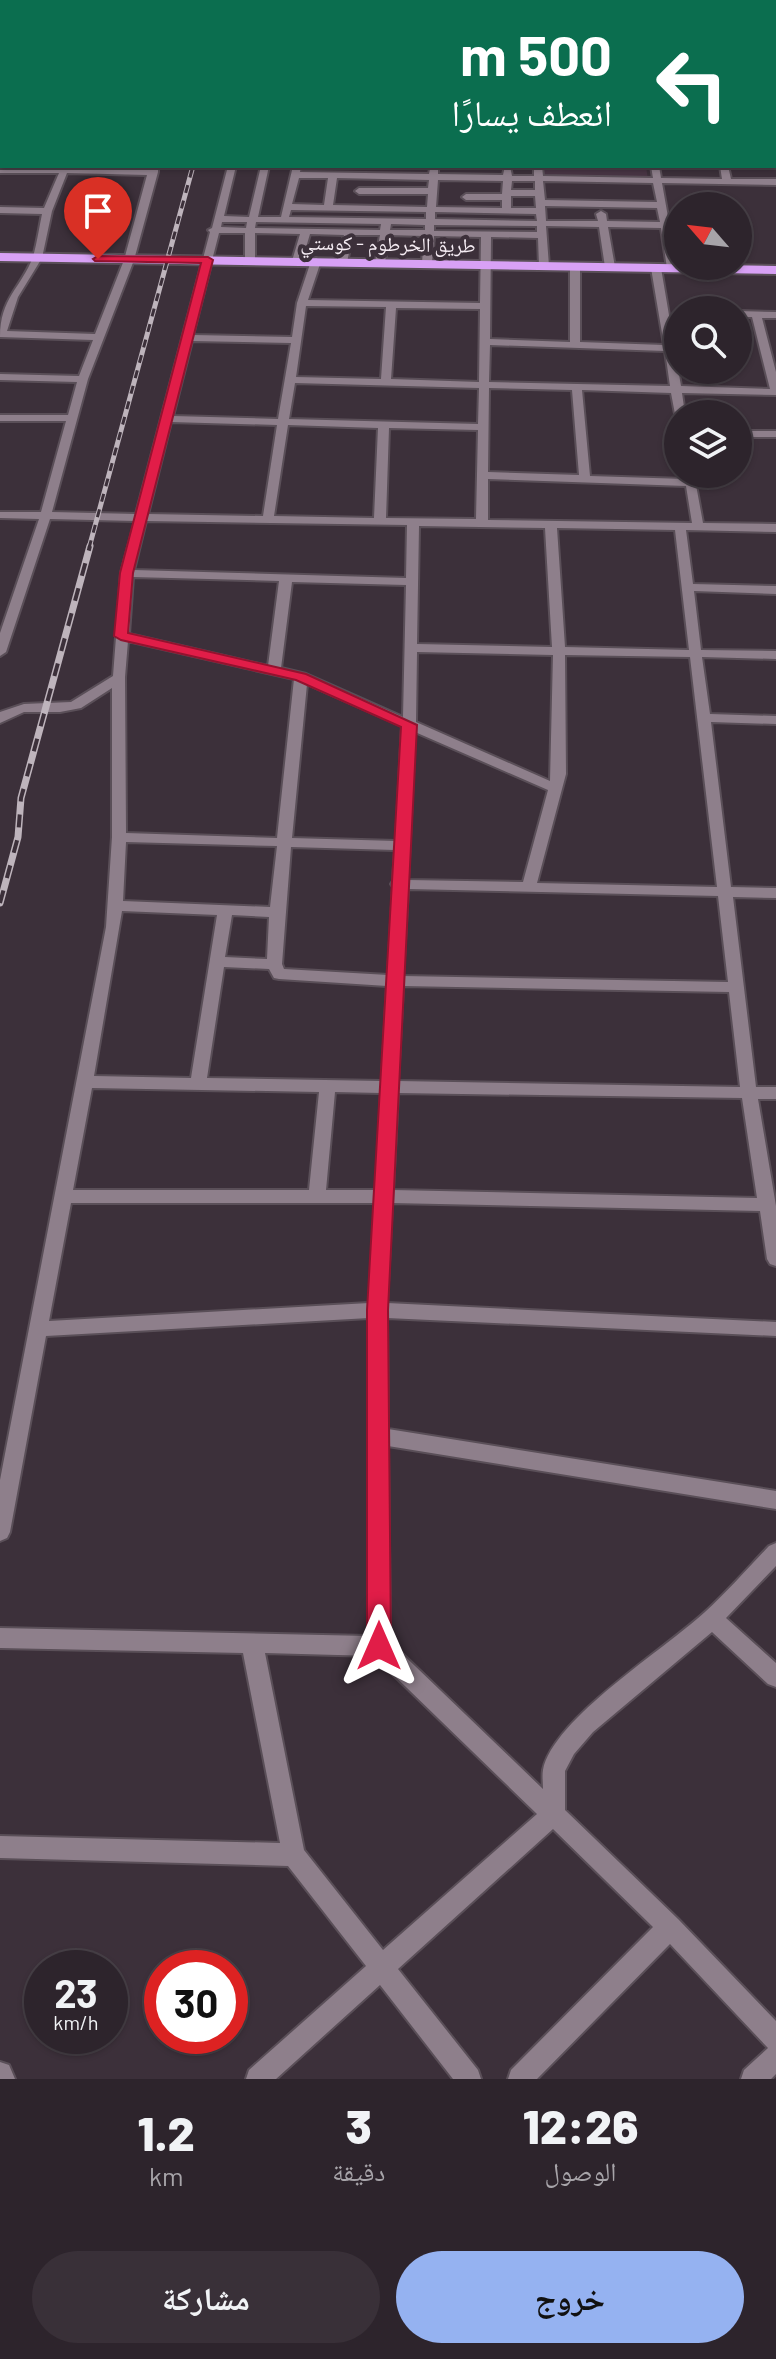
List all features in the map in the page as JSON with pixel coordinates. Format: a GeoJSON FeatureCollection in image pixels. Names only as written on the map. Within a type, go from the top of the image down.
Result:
{"type":"FeatureCollection","features":[{"type":"Feature","properties":{"kind":"highway","name":"طريق الخرطوم - كوستي"},"geometry":{"type":"LineString","coordinates":[[0,257],[664,268]]}},
{"type":"Feature","properties":{"kind":"highway","name":"طريق الخرطوم - كوستي"},"geometry":{"type":"LineString","coordinates":[[752,270],[776,270]]}},
{"type":"Feature","properties":{"kind":"street"},"geometry":{"type":"LineString","coordinates":[[0,1532],[87,1082],[115,906],[119,837],[119,677],[127,573],[231,168]]}},
{"type":"Feature","properties":{"kind":"street"},"geometry":{"type":"LineString","coordinates":[[250,261],[250,230],[265,168]]}},
{"type":"Feature","properties":{"kind":"street"},"geometry":{"type":"LineString","coordinates":[[412,168],[434,170],[467,179],[507,182],[539,178],[776,182]]}},
{"type":"Feature","properties":{"kind":"street"},"geometry":{"type":"LineString","coordinates":[[538,168],[539,223],[544,266]]}},
{"type":"Feature","properties":{"kind":"street"},"geometry":{"type":"LineString","coordinates":[[215,224],[285,219],[664,225],[655,168]]}},
{"type":"Feature","properties":{"kind":"street"},"geometry":{"type":"LineString","coordinates":[[724,168],[727,182]]}},
{"type":"Feature","properties":{"kind":"street"},"geometry":{"type":"LineString","coordinates":[[0,170],[154,169],[129,260],[83,379],[46,515],[19,598],[5,627],[0,652]]}},
{"type":"Feature","properties":{"kind":"street"},"geometry":{"type":"LineString","coordinates":[[282,231],[295,175],[362,171],[410,176],[434,170]]}},
{"type":"Feature","properties":{"kind":"street"},"geometry":{"type":"LineString","coordinates":[[427,263],[434,170]]}},
{"type":"Feature","properties":{"kind":"street"},"geometry":{"type":"LineString","coordinates":[[64,171],[47,211],[37,258],[13,297],[1,334],[97,337]]}},
{"type":"Feature","properties":{"kind":"street"},"geometry":{"type":"LineString","coordinates":[[357,207],[362,171]]}},
{"type":"Feature","properties":{"kind":"street"},"geometry":{"type":"LineString","coordinates":[[328,202],[333,173]]}},
{"type":"Feature","properties":{"kind":"street"},"geometry":{"type":"LineString","coordinates":[[407,208],[410,176]]}},
{"type":"Feature","properties":{"kind":"street"},"geometry":{"type":"LineString","coordinates":[[467,179],[507,182],[539,202]]}},
{"type":"Feature","properties":{"kind":"street"},"geometry":{"type":"LineString","coordinates":[[464,209],[467,179]]}},
{"type":"Feature","properties":{"kind":"street"},"geometry":{"type":"LineString","coordinates":[[506,210],[507,182]]}},
{"type":"Feature","properties":{"kind":"street"},"geometry":{"type":"LineString","coordinates":[[359,191],[433,191]]}},
{"type":"Feature","properties":{"kind":"street"},"geometry":{"type":"LineString","coordinates":[[289,202],[328,202],[357,207],[506,210],[539,202],[661,205]]}},
{"type":"Feature","properties":{"kind":"street"},"geometry":{"type":"LineString","coordinates":[[600,204],[610,267]]}},
{"type":"Feature","properties":{"kind":"street"},"geometry":{"type":"LineString","coordinates":[[0,210],[47,211]]}},
{"type":"Feature","properties":{"kind":"street"},"geometry":{"type":"LineString","coordinates":[[380,262],[386,221]]}},
{"type":"Feature","properties":{"kind":"street"},"geometry":{"type":"LineString","coordinates":[[215,224],[250,230],[540,235]]}},
{"type":"Feature","properties":{"kind":"street"},"geometry":{"type":"LineString","coordinates":[[297,261],[306,231]]}},
{"type":"Feature","properties":{"kind":"street"},"geometry":{"type":"LineString","coordinates":[[342,262],[349,232]]}},
{"type":"Feature","properties":{"kind":"street"},"geometry":{"type":"LineString","coordinates":[[482,523],[486,234]]}},
{"type":"Feature","properties":{"kind":"street"},"geometry":{"type":"LineString","coordinates":[[268,520],[302,303],[316,261]]}},
{"type":"Feature","properties":{"kind":"street"},"geometry":{"type":"LineString","coordinates":[[575,267],[575,345]]}},
{"type":"Feature","properties":{"kind":"street"},"geometry":{"type":"LineString","coordinates":[[656,268],[664,318]]}},
{"type":"Feature","properties":{"kind":"street"},"geometry":{"type":"LineString","coordinates":[[0,297],[13,297]]}},
{"type":"Feature","properties":{"kind":"street"},"geometry":{"type":"LineString","coordinates":[[302,303],[483,306]]}},
{"type":"Feature","properties":{"kind":"street"},"geometry":{"type":"LineString","coordinates":[[386,382],[391,305]]}},
{"type":"Feature","properties":{"kind":"street"},"geometry":{"type":"LineString","coordinates":[[752,314],[776,315]]}},
{"type":"Feature","properties":{"kind":"street"},"geometry":{"type":"LineString","coordinates":[[290,380],[776,392],[756,314]]}},
{"type":"Feature","properties":{"kind":"street"},"geometry":{"type":"LineString","coordinates":[[187,338],[296,340]]}},
{"type":"Feature","properties":{"kind":"street"},"geometry":{"type":"LineString","coordinates":[[483,342],[664,348]]}},
{"type":"Feature","properties":{"kind":"street"},"geometry":{"type":"LineString","coordinates":[[0,377],[83,379]]}},
{"type":"Feature","properties":{"kind":"street"},"geometry":{"type":"LineString","coordinates":[[675,384],[678,400]]}},
{"type":"Feature","properties":{"kind":"street"},"geometry":{"type":"LineString","coordinates":[[577,388],[585,478]]}},
{"type":"Feature","properties":{"kind":"street"},"geometry":{"type":"LineString","coordinates":[[0,418],[73,418]]}},
{"type":"Feature","properties":{"kind":"street"},"geometry":{"type":"LineString","coordinates":[[168,419],[482,427]]}},
{"type":"Feature","properties":{"kind":"street"},"geometry":{"type":"LineString","coordinates":[[380,522],[384,424]]}},
{"type":"Feature","properties":{"kind":"street"},"geometry":{"type":"LineString","coordinates":[[752,434],[776,434]]}},
{"type":"Feature","properties":{"kind":"street"},"geometry":{"type":"LineString","coordinates":[[481,475],[664,479]]}},
{"type":"Feature","properties":{"kind":"street"},"geometry":{"type":"LineString","coordinates":[[692,488],[698,527]]}},
{"type":"Feature","properties":{"kind":"street"},"geometry":{"type":"LineString","coordinates":[[0,515],[776,528]]}},
{"type":"Feature","properties":{"kind":"street"},"geometry":{"type":"LineString","coordinates":[[379,1646],[378,1310],[398,884],[409,725],[413,523]]}},
{"type":"Feature","properties":{"kind":"street"},"geometry":{"type":"LineString","coordinates":[[529,886],[556,789],[560,760],[559,650],[551,525]]}},
{"type":"Feature","properties":{"kind":"street"},"geometry":{"type":"LineString","coordinates":[[680,526],[749,1093],[776,1259]]}},
{"type":"Feature","properties":{"kind":"street"},"geometry":{"type":"LineString","coordinates":[[127,573],[412,582]]}},
{"type":"Feature","properties":{"kind":"street"},"geometry":{"type":"LineString","coordinates":[[274,669],[286,578]]}},
{"type":"Feature","properties":{"kind":"street"},"geometry":{"type":"LineString","coordinates":[[687,587],[776,590]]}},
{"type":"Feature","properties":{"kind":"street"},"geometry":{"type":"LineString","coordinates":[[0,598],[19,598]]}},
{"type":"Feature","properties":{"kind":"street"},"geometry":{"type":"LineString","coordinates":[[121,636],[301,677],[556,789]]}},
{"type":"Feature","properties":{"kind":"street"},"geometry":{"type":"LineString","coordinates":[[410,648],[776,655]]}},
{"type":"Feature","properties":{"kind":"street"},"geometry":{"type":"LineString","coordinates":[[0,719],[16,709],[61,708],[77,704],[119,677]]}},
{"type":"Feature","properties":{"kind":"street"},"geometry":{"type":"LineString","coordinates":[[301,677],[277,912],[274,964],[277,972],[283,976],[394,981],[736,987]]}},
{"type":"Feature","properties":{"kind":"street"},"geometry":{"type":"LineString","coordinates":[[705,718],[776,720]]}},
{"type":"Feature","properties":{"kind":"street"},"geometry":{"type":"LineString","coordinates":[[119,837],[401,846]]}},
{"type":"Feature","properties":{"kind":"street"},"geometry":{"type":"LineString","coordinates":[[398,884],[776,893]]}},
{"type":"Feature","properties":{"kind":"street"},"geometry":{"type":"LineString","coordinates":[[115,906],[277,912]]}},
{"type":"Feature","properties":{"kind":"street"},"geometry":{"type":"LineString","coordinates":[[198,1083],[225,911]]}},
{"type":"Feature","properties":{"kind":"street"},"geometry":{"type":"LineString","coordinates":[[218,962],[274,964]]}},
{"type":"Feature","properties":{"kind":"street"},"geometry":{"type":"LineString","coordinates":[[87,1082],[776,1093]]}},
{"type":"Feature","properties":{"kind":"street"},"geometry":{"type":"LineString","coordinates":[[317,1196],[328,1084]]}},
{"type":"Feature","properties":{"kind":"street"},"geometry":{"type":"LineString","coordinates":[[64,1197],[384,1196],[767,1205]]}},
{"type":"Feature","properties":{"kind":"street"},"geometry":{"type":"LineString","coordinates":[[39,1329],[378,1310],[776,1329]]}},
{"type":"Feature","properties":{"kind":"street"},"geometry":{"type":"LineString","coordinates":[[379,1436],[776,1500]]}},
{"type":"Feature","properties":{"kind":"street"},"geometry":{"type":"LineString","coordinates":[[258,2079],[554,1813],[554,1770],[566,1747],[585,1725],[712,1619],[776,1552]]}},
{"type":"Feature","properties":{"kind":"street"},"geometry":{"type":"LineString","coordinates":[[712,1619],[776,1677]]}},
{"type":"Feature","properties":{"kind":"street"},"geometry":{"type":"LineString","coordinates":[[0,1638],[379,1646],[670,1927],[776,2039]]}},
{"type":"Feature","properties":{"kind":"street"},"geometry":{"type":"LineString","coordinates":[[252,1643],[294,1855],[469,2079]]}},
{"type":"Feature","properties":{"kind":"street"},"geometry":{"type":"LineString","coordinates":[[0,1847],[294,1855]]}},
{"type":"Feature","properties":{"kind":"street"},"geometry":{"type":"LineString","coordinates":[[520,2079],[670,1927]]}},
{"type":"Feature","properties":{"kind":"street"},"geometry":{"type":"LineString","coordinates":[[753,2079],[776,2057]]}},
{"type":"Feature","properties":{"kind":"street"},"geometry":{"type":"LineString","coordinates":[[0,2074],[3,2079]]}},
{"type":"Feature","properties":{"kind":"shaded area"},"geometry":{"type":"Polygon","coordinates":[[[543,168],[646,168],[648,180],[544,179],[543,168]]]}},
{"type":"Feature","properties":{"kind":"railway"},"geometry":{"type":"LineString","coordinates":[[89,548],[192,168]]}},
{"type":"Feature","properties":{"kind":"railway"},"geometry":{"type":"LineString","coordinates":[[0,903],[18,837],[21,798],[90,546]]}},
{"type":"Feature","properties":{"kind":"route"},"geometry":{"type":"LineString","coordinates":[[98,259],[208,260],[143,517],[130,557],[121,636],[301,677],[409,725],[398,884],[378,1310],[379,1646]]}}]}
